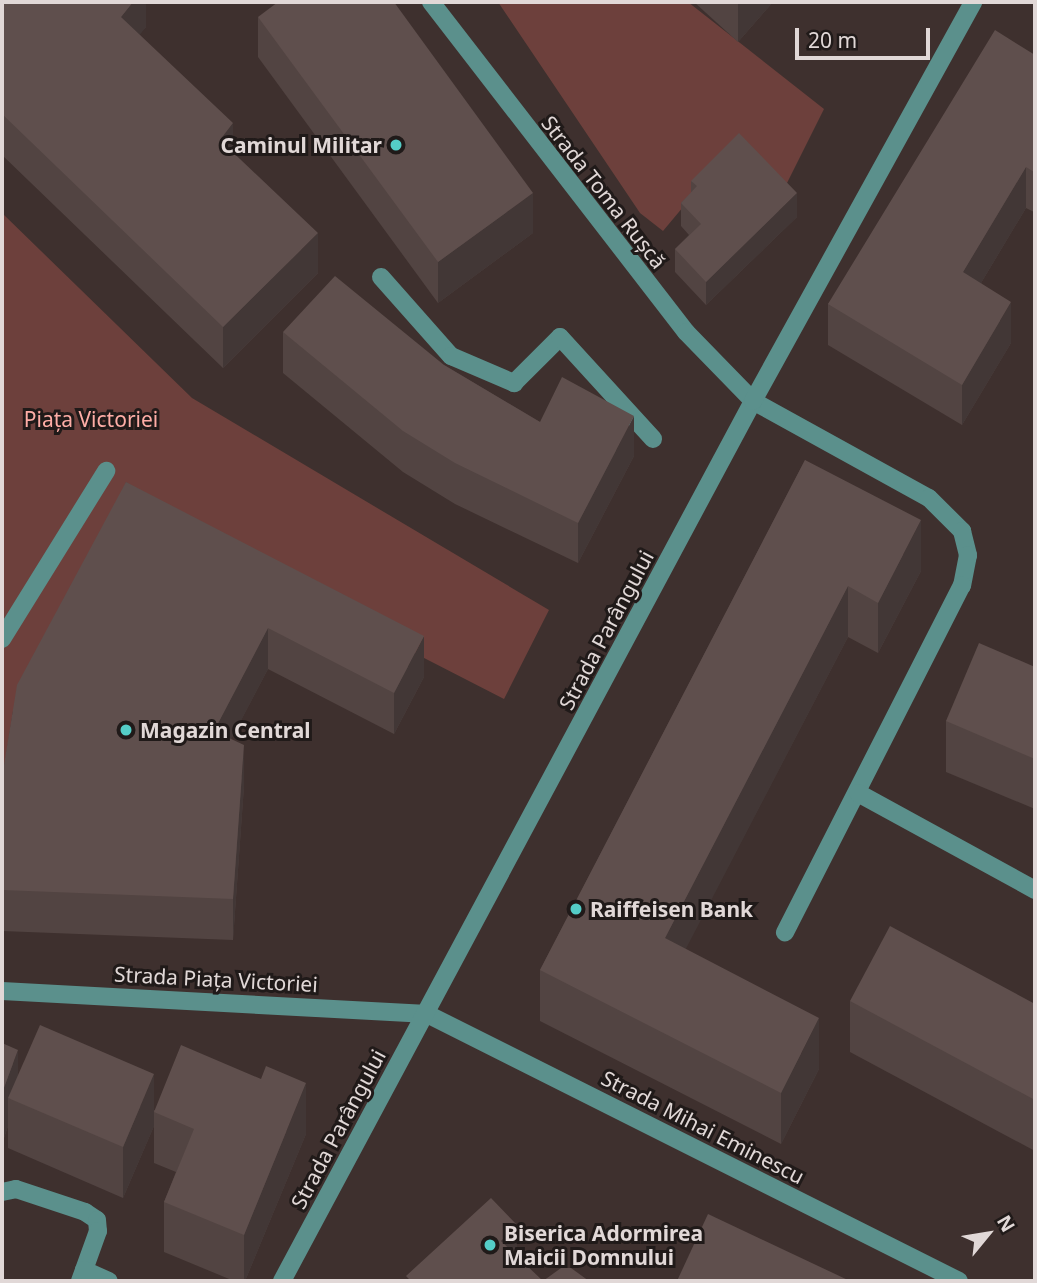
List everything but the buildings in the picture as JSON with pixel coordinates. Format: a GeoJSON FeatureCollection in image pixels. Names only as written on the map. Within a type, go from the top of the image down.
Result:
{"type":"FeatureCollection","features":[{"type":"Feature","properties":{"kind":"street","name":"Strada Toma Rușcă"},"geometry":{"type":"LineString","coordinates":[[430,2],[685,332],[753,401],[929,498],[962,531],[968,555],[962,585],[785,932]]}},
{"type":"Feature","properties":{"kind":"street","name":"Strada Parângului"},"geometry":{"type":"LineString","coordinates":[[282,1281],[753,401],[973,2]]}},
{"type":"Feature","properties":{"kind":"street"},"geometry":{"type":"LineString","coordinates":[[381,277],[451,356],[514,383],[560,337],[653,439]]}},
{"type":"Feature","properties":{"kind":"street"},"geometry":{"type":"LineString","coordinates":[[2,639],[106,471]]}},
{"type":"Feature","properties":{"kind":"street"},"geometry":{"type":"LineString","coordinates":[[858,793],[1035,890]]}},
{"type":"Feature","properties":{"kind":"street","name":"Strada Piața Victoriei"},"geometry":{"type":"LineString","coordinates":[[2,991],[427,1014]]}},
{"type":"Feature","properties":{"kind":"street","name":"Strada Mihai Eminescu"},"geometry":{"type":"LineString","coordinates":[[427,1014],[959,1281]]}},
{"type":"Feature","properties":{"kind":"street"},"geometry":{"type":"LineString","coordinates":[[2,1192],[16,1189],[85,1212],[97,1220],[82,1275],[109,1281]]}},
{"type":"Feature","properties":{"kind":"green space"},"geometry":{"type":"Polygon","coordinates":[[[498,2],[688,2],[824,109],[785,187],[740,139],[663,231],[640,213],[498,2]]]}},
{"type":"Feature","properties":{"kind":"green space","name":"Piața Victoriei"},"geometry":{"type":"Polygon","coordinates":[[[2,213],[192,398],[549,610],[504,699],[118,501],[13,711],[2,782],[2,213]]]}},
{"type":"Feature","properties":{"kind":"place","name":"Caminul Militar"},"geometry":{"type":"Point","coordinates":[396,145]}},
{"type":"Feature","properties":{"kind":"place","name":"Magazin Central"},"geometry":{"type":"Point","coordinates":[126,730]}},
{"type":"Feature","properties":{"kind":"place","name":"Raiffeisen Bank"},"geometry":{"type":"Point","coordinates":[576,909]}},
{"type":"Feature","properties":{"kind":"place","name":"Biserica Adormirea Maicii Domnului"},"geometry":{"type":"Point","coordinates":[490,1245]}}]}
